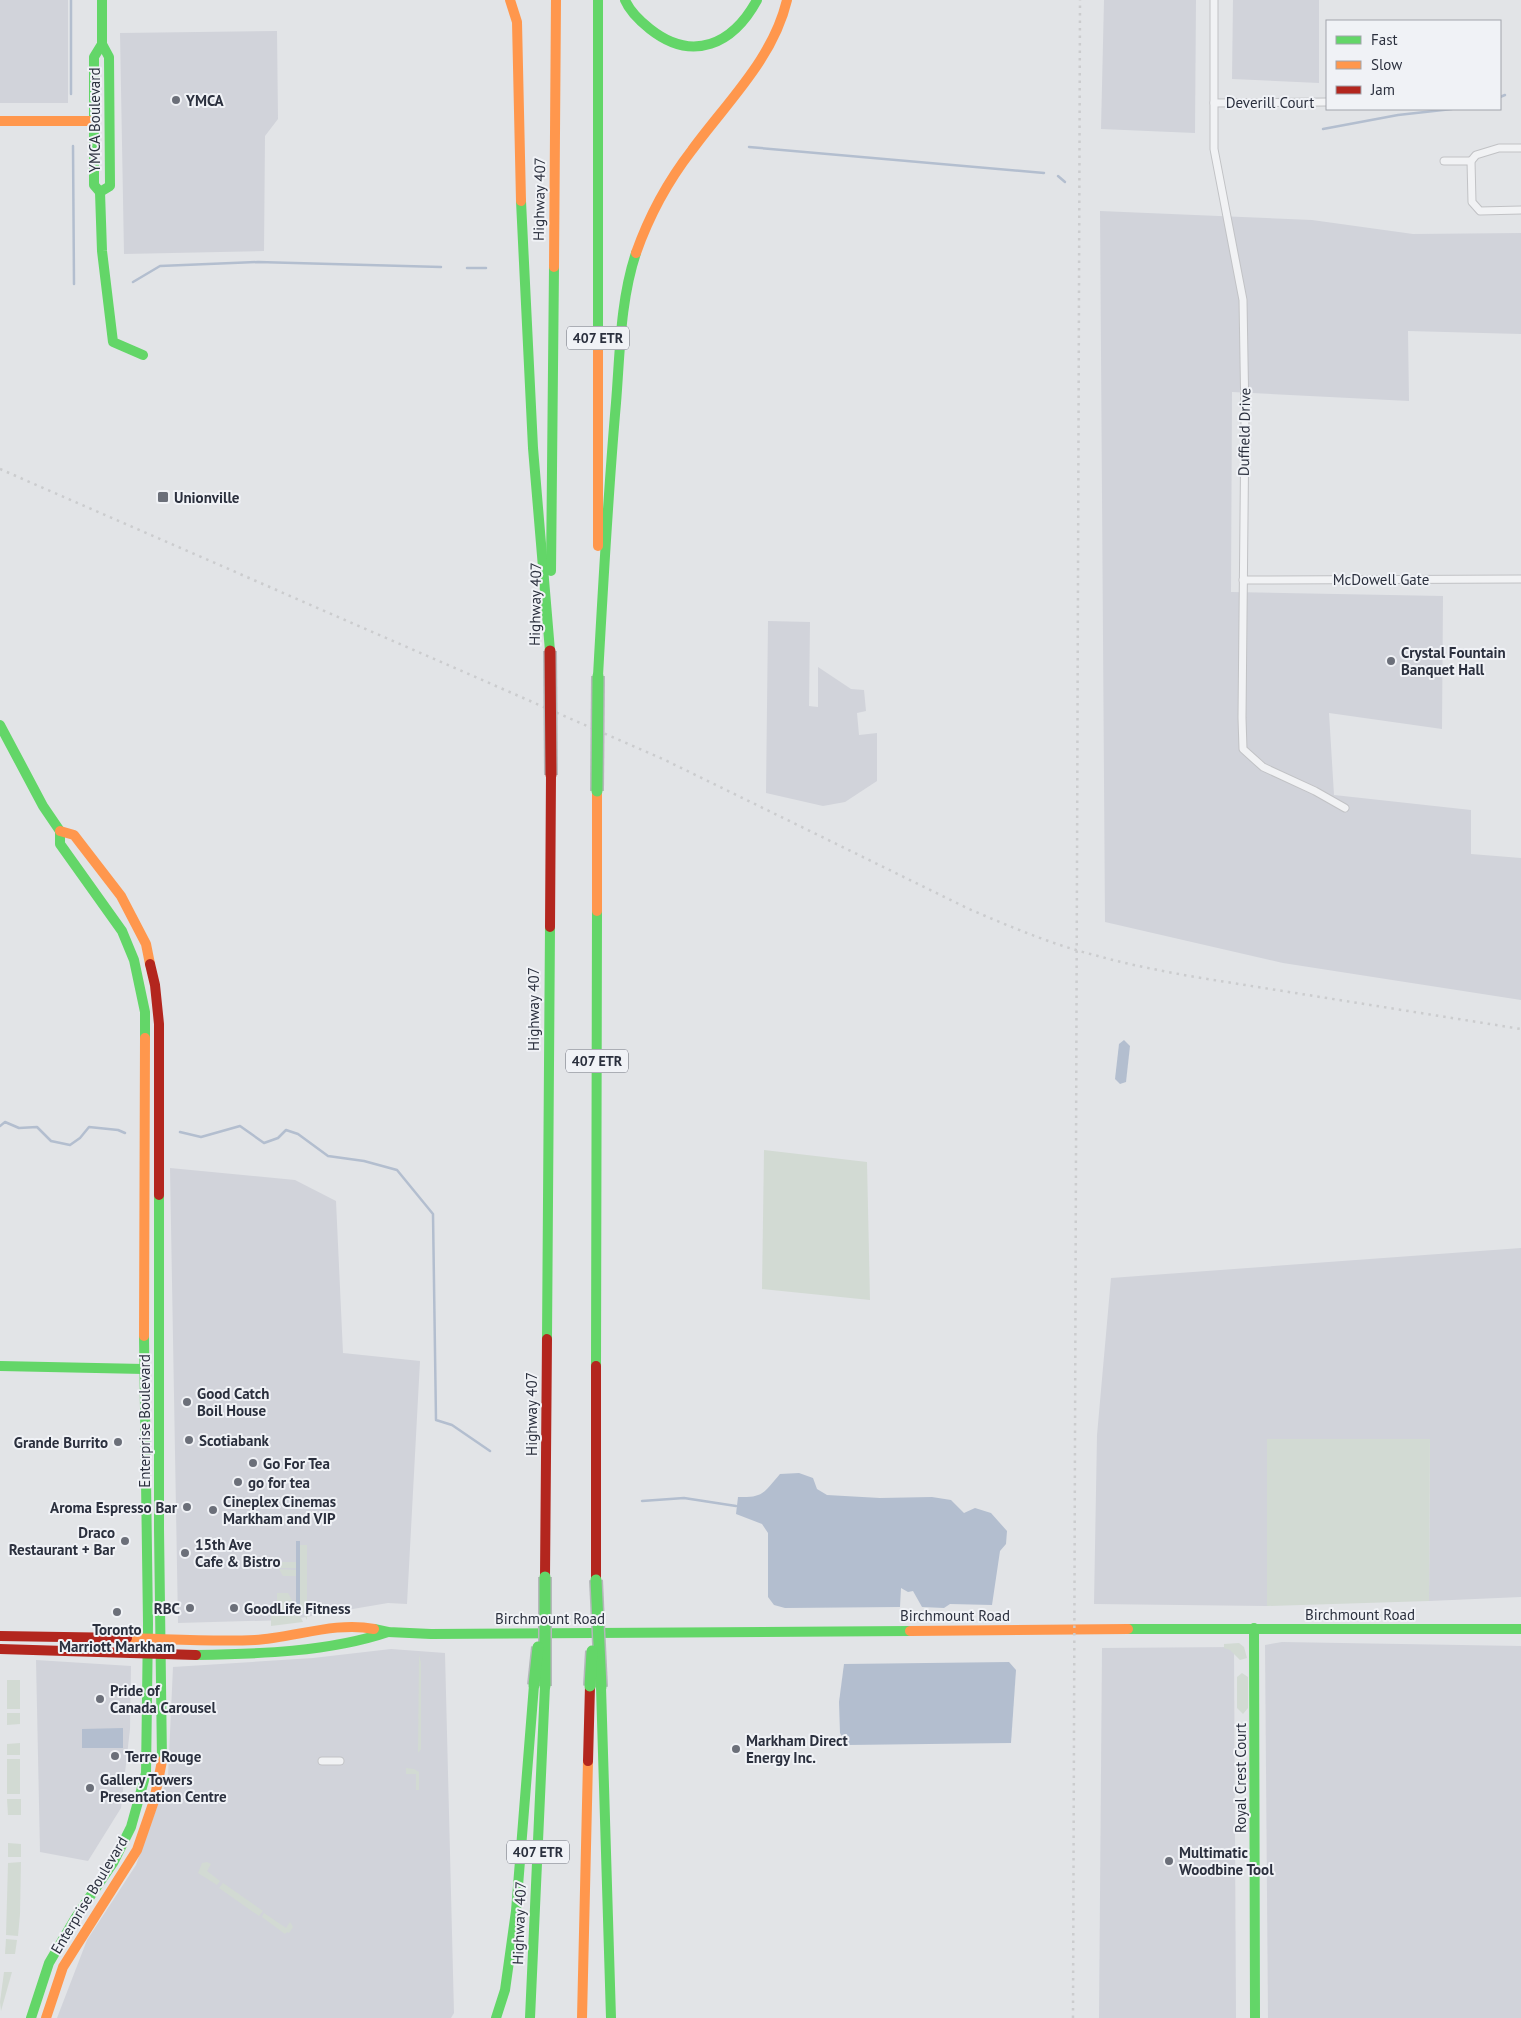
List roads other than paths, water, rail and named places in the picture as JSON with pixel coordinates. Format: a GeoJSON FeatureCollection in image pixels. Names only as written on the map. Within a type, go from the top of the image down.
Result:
{"type":"FeatureCollection","features":[{"type":"Feature","properties":{"kind":"main road","name":"YMCA Boulevard"},"geometry":{"type":"LineString","coordinates":[[100,192],[110,186],[109,57],[102,44],[102,0]]}},
{"type":"Feature","properties":{"kind":"main road"},"geometry":{"type":"LineString","coordinates":[[510,0],[517,22],[523,261],[534,448],[550,651]]}},
{"type":"Feature","properties":{"kind":"main road","name":"Highway 407"},"geometry":{"type":"LineString","coordinates":[[530,2018],[539,1686],[545,1578],[556,0]]}},
{"type":"Feature","properties":{"kind":"main road","name":"407 ETR"},"geometry":{"type":"LineString","coordinates":[[582,2018],[596,1687],[598,0]]}},
{"type":"Feature","properties":{"kind":"main road"},"geometry":{"type":"LineString","coordinates":[[625,0],[638,18],[655,35],[664,40],[693,46],[714,45],[732,35],[747,20],[757,0]]}},
{"type":"Feature","properties":{"kind":"main road"},"geometry":{"type":"LineString","coordinates":[[598,676],[610,468],[623,321],[640,242],[660,198],[680,166],[759,62],[777,32],[787,0]]}},
{"type":"Feature","properties":{"kind":"main road","name":"YMCA Boulevard"},"geometry":{"type":"LineString","coordinates":[[102,44],[94,57],[94,184],[100,192],[102,251],[113,342],[143,355]]}},
{"type":"Feature","properties":{"kind":"main road"},"geometry":{"type":"LineString","coordinates":[[0,121],[94,121]]}},
{"type":"Feature","properties":{"kind":"main road","name":"Enterprise Boulevard"},"geometry":{"type":"LineString","coordinates":[[2,733],[43,806],[60,831],[60,844],[122,931],[134,960],[145,1012],[144,1369],[148,1638],[146,1772],[131,1827],[113,1863],[76,1917],[50,1963],[31,2018]]}},
{"type":"Feature","properties":{"kind":"main road","name":"Enterprise Boulevard"},"geometry":{"type":"LineString","coordinates":[[46,2018],[63,1967],[137,1850],[154,1801],[163,1757],[159,1369],[160,1024],[155,985],[146,944],[122,896],[74,835],[60,831]]}},
{"type":"Feature","properties":{"kind":"main road"},"geometry":{"type":"LineString","coordinates":[[0,1366],[144,1369]]}},
{"type":"Feature","properties":{"kind":"main road","name":"Birchmount Road"},"geometry":{"type":"LineString","coordinates":[[0,1636],[256,1640],[324,1630],[364,1627],[388,1632],[431,1634],[1254,1628],[1521,1629]]}},
{"type":"Feature","properties":{"kind":"main road","name":"Royal Crest Court"},"geometry":{"type":"LineString","coordinates":[[1254,1628],[1255,2018]]}},
{"type":"Feature","properties":{"kind":"main road","name":"Birchmount Road"},"geometry":{"type":"LineString","coordinates":[[0,1649],[162,1655],[259,1654],[364,1640],[388,1632]]}},
{"type":"Feature","properties":{"kind":"main road"},"geometry":{"type":"LineString","coordinates":[[496,2018],[505,1990],[516,1911],[539,1686]]}},
{"type":"Feature","properties":{"kind":"main road"},"geometry":{"type":"LineString","coordinates":[[596,1687],[611,2018]]}},
{"type":"Feature","properties":{"kind":"street","name":"Duffield Drive"},"geometry":{"type":"LineString","coordinates":[[1214,0],[1214,148],[1217,172],[1243,300],[1245,418],[1243,749],[1263,767],[1315,791],[1345,808]]}},
{"type":"Feature","properties":{"kind":"street","name":"Deverill Court"},"geometry":{"type":"LineString","coordinates":[[1214,103],[1326,102]]}},
{"type":"Feature","properties":{"kind":"street"},"geometry":{"type":"LineString","coordinates":[[94,121],[109,121]]}},
{"type":"Feature","properties":{"kind":"street"},"geometry":{"type":"LineString","coordinates":[[1521,148],[1499,148],[1476,155],[1471,161],[1472,202],[1480,211],[1521,210]]}},
{"type":"Feature","properties":{"kind":"street"},"geometry":{"type":"LineString","coordinates":[[1444,161],[1471,161]]}},
{"type":"Feature","properties":{"kind":"street","name":"McDowell Gate"},"geometry":{"type":"LineString","coordinates":[[1243,580],[1521,578]]}},
{"type":"Feature","properties":{"kind":"street"},"geometry":{"type":"LineString","coordinates":[[144,1369],[159,1369]]}},
{"type":"Feature","properties":{"kind":"street"},"geometry":{"type":"LineString","coordinates":[[322,1761],[340,1761]]}},
{"type":"Feature","properties":{"kind":"water"},"geometry":{"type":"Polygon","coordinates":[[[1124,1040],[1130,1046],[1126,1082],[1120,1084],[1115,1079],[1119,1044],[1124,1040]]]}},
{"type":"Feature","properties":{"kind":"water"},"geometry":{"type":"Polygon","coordinates":[[[799,1473],[813,1478],[817,1489],[827,1495],[880,1498],[932,1497],[951,1500],[964,1513],[975,1508],[991,1513],[1007,1531],[1006,1544],[1000,1551],[992,1605],[950,1604],[944,1608],[922,1607],[913,1591],[908,1592],[901,1588],[900,1607],[785,1608],[774,1605],[768,1597],[768,1533],[762,1524],[736,1514],[738,1497],[763,1493],[780,1474],[799,1473]]]}},
{"type":"Feature","properties":{"kind":"water"},"geometry":{"type":"Polygon","coordinates":[[[296,1541],[300,1541],[300,1612],[296,1611],[296,1541]]]}},
{"type":"Feature","properties":{"kind":"water"},"geometry":{"type":"Polygon","coordinates":[[[1009,1662],[1016,1670],[1011,1743],[847,1745],[840,1733],[839,1702],[844,1664],[1009,1662]]]}},
{"type":"Feature","properties":{"kind":"water"},"geometry":{"type":"Polygon","coordinates":[[[123,1728],[123,1748],[82,1748],[82,1729],[123,1728]]]}},
{"type":"Feature","properties":{"kind":"waterway"},"geometry":{"type":"LineString","coordinates":[[71,0],[71,94]]}},
{"type":"Feature","properties":{"kind":"waterway"},"geometry":{"type":"LineString","coordinates":[[1501,97],[1505,95]]}},
{"type":"Feature","properties":{"kind":"waterway"},"geometry":{"type":"LineString","coordinates":[[1323,129],[1398,115],[1443,110]]}},
{"type":"Feature","properties":{"kind":"waterway"},"geometry":{"type":"LineString","coordinates":[[73,146],[74,284]]}},
{"type":"Feature","properties":{"kind":"waterway"},"geometry":{"type":"LineString","coordinates":[[749,147],[1044,173]]}},
{"type":"Feature","properties":{"kind":"waterway"},"geometry":{"type":"LineString","coordinates":[[1058,176],[1065,182]]}},
{"type":"Feature","properties":{"kind":"waterway"},"geometry":{"type":"LineString","coordinates":[[133,282],[160,266],[258,262],[441,267]]}},
{"type":"Feature","properties":{"kind":"waterway"},"geometry":{"type":"LineString","coordinates":[[467,268],[486,268]]}},
{"type":"Feature","properties":{"kind":"waterway"},"geometry":{"type":"LineString","coordinates":[[0,1126],[5,1122],[19,1128],[37,1127],[51,1141],[70,1145],[80,1138],[89,1127],[118,1130],[125,1133]]}},
{"type":"Feature","properties":{"kind":"waterway"},"geometry":{"type":"LineString","coordinates":[[180,1132],[201,1137],[240,1126],[264,1143],[278,1138],[286,1130],[298,1134],[328,1156],[364,1161],[397,1170],[433,1214],[436,1420],[452,1425],[490,1451]]}},
{"type":"Feature","properties":{"kind":"waterway"},"geometry":{"type":"LineString","coordinates":[[642,1501],[684,1498],[736,1506]]}},
{"type":"Feature","properties":{"kind":"railway"},"geometry":{"type":"LineString","coordinates":[[1073,2018],[1080,0]]}},
{"type":"Feature","properties":{"kind":"railway"},"geometry":{"type":"LineString","coordinates":[[0,469],[665,760],[969,909],[1032,935],[1081,952],[1195,977],[1521,1029]]}},
{"type":"Feature","properties":{"kind":"place","name":"YMCA"},"geometry":{"type":"Point","coordinates":[176,100]}},
{"type":"Feature","properties":{"kind":"place","name":"Unionville"},"geometry":{"type":"Point","coordinates":[163,497]}},
{"type":"Feature","properties":{"kind":"place","name":"Crystal Fountain Banquet Hall"},"geometry":{"type":"Point","coordinates":[1391,661]}},
{"type":"Feature","properties":{"kind":"place","name":"Good Catch Boil House"},"geometry":{"type":"Point","coordinates":[187,1402]}},
{"type":"Feature","properties":{"kind":"place","name":"Scotiabank"},"geometry":{"type":"Point","coordinates":[189,1440]}},
{"type":"Feature","properties":{"kind":"place","name":"Grande Burrito"},"geometry":{"type":"Point","coordinates":[118,1442]}},
{"type":"Feature","properties":{"kind":"place","name":"Go For Tea"},"geometry":{"type":"Point","coordinates":[253,1463]}},
{"type":"Feature","properties":{"kind":"place","name":"go for tea"},"geometry":{"type":"Point","coordinates":[238,1482]}},
{"type":"Feature","properties":{"kind":"place","name":"Aroma Espresso Bar"},"geometry":{"type":"Point","coordinates":[187,1507]}},
{"type":"Feature","properties":{"kind":"place","name":"Cineplex Cinemas Markham and VIP"},"geometry":{"type":"Point","coordinates":[213,1510]}},
{"type":"Feature","properties":{"kind":"place","name":"Draco Restaurant + Bar"},"geometry":{"type":"Point","coordinates":[125,1541]}},
{"type":"Feature","properties":{"kind":"place","name":"15th Ave Cafe & Bistro"},"geometry":{"type":"Point","coordinates":[185,1553]}},
{"type":"Feature","properties":{"kind":"place","name":"RBC"},"geometry":{"type":"Point","coordinates":[190,1608]}},
{"type":"Feature","properties":{"kind":"place","name":"GoodLife Fitness"},"geometry":{"type":"Point","coordinates":[234,1608]}},
{"type":"Feature","properties":{"kind":"place","name":"Toronto Marriott Markham"},"geometry":{"type":"Point","coordinates":[117,1612]}},
{"type":"Feature","properties":{"kind":"place","name":"Pride of Canada Carousel"},"geometry":{"type":"Point","coordinates":[100,1699]}},
{"type":"Feature","properties":{"kind":"place","name":"Markham Direct Energy Inc."},"geometry":{"type":"Point","coordinates":[736,1749]}},
{"type":"Feature","properties":{"kind":"place","name":"Terre Rouge"},"geometry":{"type":"Point","coordinates":[115,1756]}},
{"type":"Feature","properties":{"kind":"place","name":"Gallery Towers Presentation Centre"},"geometry":{"type":"Point","coordinates":[90,1788]}},
{"type":"Feature","properties":{"kind":"place","name":"Multimatic Woodbine Tool"},"geometry":{"type":"Point","coordinates":[1169,1861]}}]}
